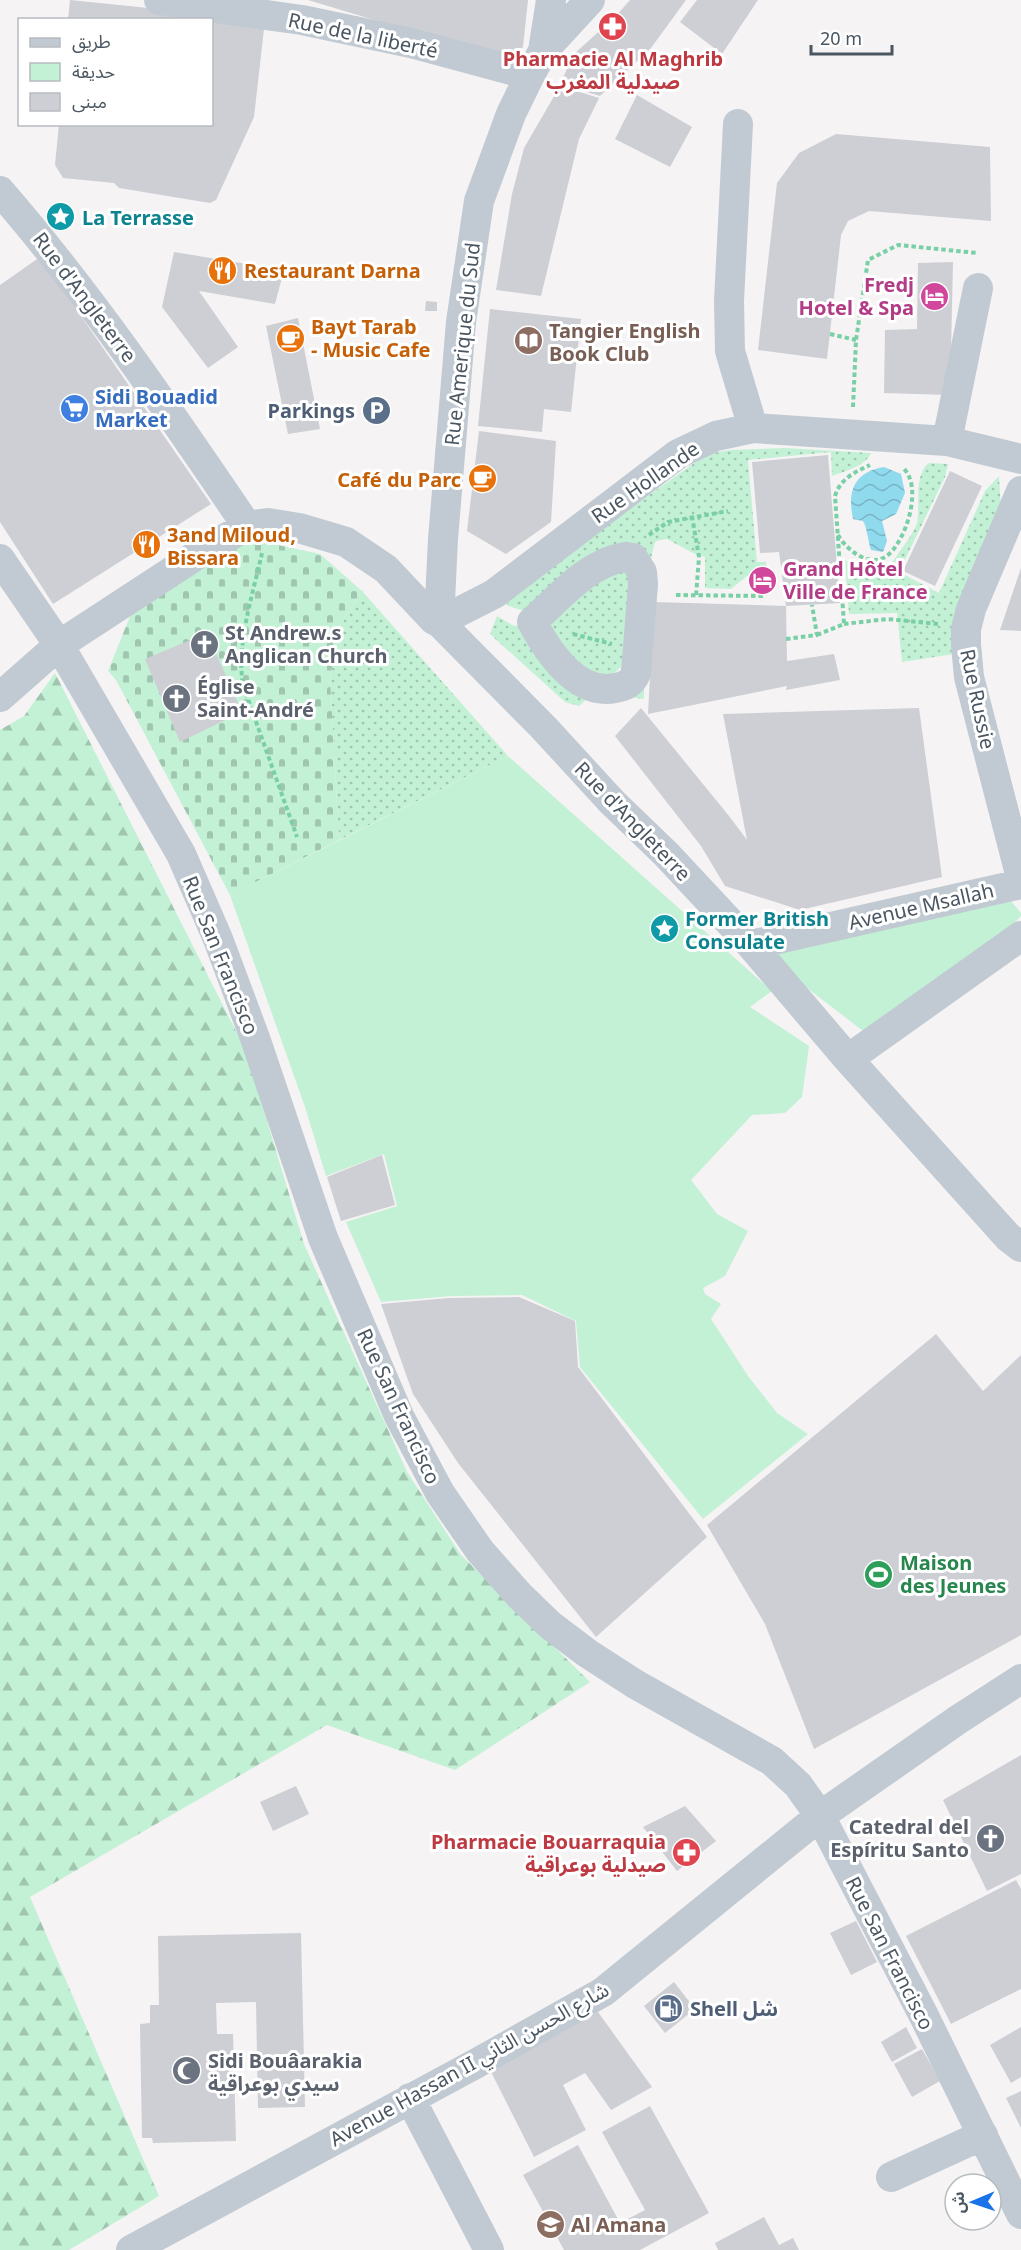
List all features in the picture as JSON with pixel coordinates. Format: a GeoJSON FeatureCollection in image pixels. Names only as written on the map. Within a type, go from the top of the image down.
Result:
{"type":"FeatureCollection","features":[{"type":"Feature","properties":{"kind":"street","name":"Rue de la liberté"},"geometry":{"type":"LineString","coordinates":[[159,0],[199,3],[302,20],[389,39],[537,63]]}},
{"type":"Feature","properties":{"kind":"street"},"geometry":{"type":"LineString","coordinates":[[537,63],[551,0]]}},
{"type":"Feature","properties":{"kind":"street"},"geometry":{"type":"LineString","coordinates":[[537,63],[590,0]]}},
{"type":"Feature","properties":{"kind":"street","name":"Rue Amerique du Sud"},"geometry":{"type":"LineString","coordinates":[[439,622],[443,539],[461,322],[479,201],[511,114],[537,63]]}},
{"type":"Feature","properties":{"kind":"street"},"geometry":{"type":"LineString","coordinates":[[738,124],[729,301],[730,351],[753,428]]}},
{"type":"Feature","properties":{"kind":"street","name":"Rue d'Angleterre"},"geometry":{"type":"LineString","coordinates":[[0,191],[77,285],[257,524],[321,533],[356,548],[386,569],[434,620],[439,622],[544,728],[612,802],[666,854],[751,945],[848,1059],[1008,1237],[1021,1247]]}},
{"type":"Feature","properties":{"kind":"street"},"geometry":{"type":"LineString","coordinates":[[947,441],[978,288]]}},
{"type":"Feature","properties":{"kind":"street","name":"Rue Hollande"},"geometry":{"type":"LineString","coordinates":[[439,622],[494,594],[678,454],[716,436],[753,428],[947,441],[1021,459]]}},
{"type":"Feature","properties":{"kind":"street","name":"Rue Russie"},"geometry":{"type":"LineString","coordinates":[[1021,491],[978,591],[966,628],[966,658],[969,677],[1021,878]]}},
{"type":"Feature","properties":{"kind":"street"},"geometry":{"type":"LineString","coordinates":[[0,698],[59,645],[203,551],[257,524]]}},
{"type":"Feature","properties":{"kind":"street"},"geometry":{"type":"LineString","coordinates":[[616,558],[633,558],[642,573],[643,584],[636,673],[632,681],[615,688],[594,687],[564,668],[547,649],[532,622],[590,570],[616,558]]}},
{"type":"Feature","properties":{"kind":"street","name":"Rue San Francisco"},"geometry":{"type":"LineString","coordinates":[[0,559],[59,645],[181,854],[218,939],[255,1038],[323,1238],[399,1416],[440,1493],[480,1551],[519,1595],[550,1625],[587,1653],[635,1684],[772,1761],[798,1785],[820,1816],[983,2134],[1021,2214]]}},
{"type":"Feature","properties":{"kind":"street","name":"Avenue Msallah"},"geometry":{"type":"LineString","coordinates":[[751,945],[1021,884]]}},
{"type":"Feature","properties":{"kind":"street"},"geometry":{"type":"LineString","coordinates":[[848,1059],[1021,936]]}},
{"type":"Feature","properties":{"kind":"street","name":"Avenue Hassan II شارع الحسن الثاني"},"geometry":{"type":"LineString","coordinates":[[131,2250],[603,1992],[820,1816],[959,1719],[1021,1679]]}},
{"type":"Feature","properties":{"kind":"street"},"geometry":{"type":"LineString","coordinates":[[410,2098],[489,2250]]}},
{"type":"Feature","properties":{"kind":"street"},"geometry":{"type":"LineString","coordinates":[[891,2177],[983,2134]]}},
{"type":"Feature","properties":{"kind":"path"},"geometry":{"type":"LineString","coordinates":[[852,435],[856,340],[868,260],[898,245],[976,253]]}},
{"type":"Feature","properties":{"kind":"path"},"geometry":{"type":"LineString","coordinates":[[830,334],[856,340]]}},
{"type":"Feature","properties":{"kind":"path"},"geometry":{"type":"LineString","coordinates":[[844,624],[835,496],[838,487],[850,475],[872,464]]}},
{"type":"Feature","properties":{"kind":"path"},"geometry":{"type":"LineString","coordinates":[[838,536],[844,545],[860,557],[880,560],[896,546],[912,503],[913,492],[909,474],[898,465]]}},
{"type":"Feature","properties":{"kind":"path"},"geometry":{"type":"LineString","coordinates":[[633,558],[641,543],[653,531],[668,522],[728,510]]}},
{"type":"Feature","properties":{"kind":"path"},"geometry":{"type":"LineString","coordinates":[[692,516],[699,557],[696,596]]}},
{"type":"Feature","properties":{"kind":"path"},"geometry":{"type":"LineString","coordinates":[[257,524],[241,673],[243,685],[297,837]]}},
{"type":"Feature","properties":{"kind":"path"},"geometry":{"type":"LineString","coordinates":[[676,595],[766,596]]}},
{"type":"Feature","properties":{"kind":"path"},"geometry":{"type":"LineString","coordinates":[[812,605],[817,635]]}},
{"type":"Feature","properties":{"kind":"path"},"geometry":{"type":"LineString","coordinates":[[786,639],[817,635],[844,624],[887,619],[966,628]]}},
{"type":"Feature","properties":{"kind":"path"},"geometry":{"type":"LineString","coordinates":[[532,622],[609,644],[639,648]]}},
{"type":"Feature","properties":{"kind":"green space"},"geometry":{"type":"Polygon","coordinates":[[[785,448],[871,453],[860,465],[832,476],[831,452],[748,460],[757,562],[766,562],[767,572],[747,576],[731,589],[705,588],[705,557],[667,539],[656,541],[648,591],[644,699],[622,696],[621,667],[579,706],[565,702],[490,634],[497,616],[512,625],[539,630],[542,617],[506,605],[525,583],[707,454],[730,450],[785,448]]]}},
{"type":"Feature","properties":{"kind":"green space"},"geometry":{"type":"Polygon","coordinates":[[[929,463],[948,464],[945,477],[899,572],[939,593],[985,491],[999,476],[1001,510],[960,653],[902,662],[897,613],[849,614],[845,560],[865,569],[887,570],[916,526],[919,484],[924,469],[929,463]]]}},
{"type":"Feature","properties":{"kind":"green space"},"geometry":{"type":"Polygon","coordinates":[[[259,541],[320,554],[362,591],[342,621],[330,677],[339,840],[230,895],[116,680],[108,671],[131,614],[243,542],[259,541]]]}},
{"type":"Feature","properties":{"kind":"green space"},"geometry":{"type":"Polygon","coordinates":[[[362,591],[508,756],[339,840],[330,677],[342,621],[362,591]]]}},
{"type":"Feature","properties":{"kind":"green space"},"geometry":{"type":"Polygon","coordinates":[[[55,673],[246,1051],[304,1244],[407,1472],[461,1555],[590,1682],[455,1770],[327,1725],[30,1897],[159,2196],[69,2250],[0,2250],[0,730],[24,716],[55,673]]]}},
{"type":"Feature","properties":{"kind":"green space"},"geometry":{"type":"Polygon","coordinates":[[[508,756],[772,991],[750,1007],[809,1046],[802,1097],[785,1113],[752,1115],[691,1180],[717,1214],[748,1231],[725,1276],[703,1288],[705,1294],[721,1304],[711,1319],[748,1376],[777,1413],[808,1434],[703,1519],[580,1367],[576,1321],[522,1295],[452,1296],[381,1302],[346,1222],[397,1206],[384,1154],[326,1176],[305,1107],[230,895],[508,756]]]}},
{"type":"Feature","properties":{"kind":"green space"},"geometry":{"type":"Polygon","coordinates":[[[1010,900],[1021,916],[997,941],[867,1034],[751,945],[1010,900]]]}},
{"type":"Feature","properties":{"kind":"water"},"geometry":{"type":"Polygon","coordinates":[[[884,467],[901,474],[905,493],[896,514],[882,521],[887,541],[883,552],[871,550],[863,521],[853,519],[851,500],[859,478],[884,467]]]}},
{"type":"Feature","properties":{"kind":"building"},"geometry":{"type":"Polygon","coordinates":[[[70,0],[265,20],[254,117],[216,200],[210,203],[119,188],[114,183],[63,178],[55,165],[59,126],[213,126],[213,18],[68,18],[70,0]]]}},
{"type":"Feature","properties":{"kind":"building"},"geometry":{"type":"Polygon","coordinates":[[[308,0],[528,0],[523,47],[517,55],[500,58],[308,0]]]}},
{"type":"Feature","properties":{"kind":"building"},"geometry":{"type":"Polygon","coordinates":[[[630,0],[686,0],[651,48],[600,96],[560,84],[574,54],[615,17],[630,0]]]}},
{"type":"Feature","properties":{"kind":"building"},"geometry":{"type":"Polygon","coordinates":[[[697,0],[758,0],[722,54],[680,22],[697,0]]]}},
{"type":"Feature","properties":{"kind":"building"},"geometry":{"type":"Polygon","coordinates":[[[560,86],[599,98],[579,139],[541,296],[496,290],[512,194],[524,148],[560,86]]]}},
{"type":"Feature","properties":{"kind":"building"},"geometry":{"type":"Polygon","coordinates":[[[637,95],[692,127],[670,167],[615,139],[637,95]]]}},
{"type":"Feature","properties":{"kind":"building"},"geometry":{"type":"Polygon","coordinates":[[[836,134],[990,147],[991,221],[869,211],[848,221],[841,235],[827,359],[758,350],[777,183],[799,153],[836,134]]]}},
{"type":"Feature","properties":{"kind":"building"},"geometry":{"type":"Polygon","coordinates":[[[174,252],[284,270],[275,304],[199,291],[238,347],[208,368],[162,307],[174,252]]]}},
{"type":"Feature","properties":{"kind":"building","name":"Sidi Bouadid Market"},"geometry":{"type":"Polygon","coordinates":[[[40,257],[211,504],[53,604],[0,522],[0,285],[40,257]]]}},
{"type":"Feature","properties":{"kind":"building","name":"Fredj Hotel & Spa"},"geometry":{"type":"Polygon","coordinates":[[[953,262],[950,395],[884,393],[885,330],[917,329],[918,263],[953,262]]]}},
{"type":"Feature","properties":{"kind":"building"},"geometry":{"type":"Polygon","coordinates":[[[426,301],[437,302],[437,311],[425,311],[426,301]]]}},
{"type":"Feature","properties":{"kind":"building"},"geometry":{"type":"Polygon","coordinates":[[[490,309],[581,319],[571,412],[544,409],[542,432],[478,426],[490,309]]]}},
{"type":"Feature","properties":{"kind":"building"},"geometry":{"type":"Polygon","coordinates":[[[298,318],[320,429],[288,434],[266,326],[298,318]]]}},
{"type":"Feature","properties":{"kind":"building"},"geometry":{"type":"Polygon","coordinates":[[[479,431],[556,441],[551,522],[506,554],[467,531],[479,431]]]}},
{"type":"Feature","properties":{"kind":"building"},"geometry":{"type":"Polygon","coordinates":[[[828,455],[840,603],[786,606],[779,552],[760,553],[752,462],[828,455]]]}},
{"type":"Feature","properties":{"kind":"building"},"geometry":{"type":"Polygon","coordinates":[[[950,471],[982,486],[935,586],[903,571],[950,471]]]}},
{"type":"Feature","properties":{"kind":"building"},"geometry":{"type":"Polygon","coordinates":[[[1021,568],[1021,631],[1000,630],[1021,568]]]}},
{"type":"Feature","properties":{"kind":"building"},"geometry":{"type":"Polygon","coordinates":[[[654,602],[786,606],[787,661],[834,654],[840,680],[786,690],[787,686],[648,714],[654,602]]]}},
{"type":"Feature","properties":{"kind":"building","name":"Église Saint-André"},"geometry":{"type":"Polygon","coordinates":[[[207,633],[242,712],[180,742],[145,659],[207,633]]]}},
{"type":"Feature","properties":{"kind":"building"},"geometry":{"type":"Polygon","coordinates":[[[641,708],[747,840],[723,714],[919,708],[942,877],[800,910],[725,886],[701,846],[615,736],[641,708]]]}},
{"type":"Feature","properties":{"kind":"building"},"geometry":{"type":"Polygon","coordinates":[[[382,1155],[395,1205],[341,1221],[327,1177],[382,1155]]]}},
{"type":"Feature","properties":{"kind":"building"},"geometry":{"type":"Polygon","coordinates":[[[519,1297],[575,1321],[578,1367],[707,1537],[596,1637],[458,1463],[413,1394],[381,1304],[449,1298],[519,1297]]]}},
{"type":"Feature","properties":{"kind":"building","name":"Maison des Jeunes"},"geometry":{"type":"Polygon","coordinates":[[[936,1334],[983,1391],[1021,1355],[1021,1635],[814,1749],[765,1624],[707,1525],[936,1334]]]}},
{"type":"Feature","properties":{"kind":"building","name":"Catedral del Espíritu Santo"},"geometry":{"type":"Polygon","coordinates":[[[1021,1755],[1021,1874],[987,1891],[943,1800],[1021,1755]]]}},
{"type":"Feature","properties":{"kind":"building"},"geometry":{"type":"Polygon","coordinates":[[[296,1786],[309,1814],[273,1831],[260,1802],[296,1786]]]}},
{"type":"Feature","properties":{"kind":"building"},"geometry":{"type":"Polygon","coordinates":[[[685,1806],[716,1841],[677,1871],[643,1827],[685,1806]]]}},
{"type":"Feature","properties":{"kind":"building"},"geometry":{"type":"Polygon","coordinates":[[[1016,1880],[1021,1889],[1021,1989],[951,2024],[906,1936],[1016,1880]]]}},
{"type":"Feature","properties":{"kind":"building"},"geometry":{"type":"Polygon","coordinates":[[[856,1921],[877,1962],[851,1975],[830,1933],[856,1921]]]}},
{"type":"Feature","properties":{"kind":"building","name":"Sidi Bouâarakia سيدي بوعراقية"},"geometry":{"type":"Polygon","coordinates":[[[301,1933],[305,2107],[258,2108],[256,2002],[216,2003],[217,2034],[233,2034],[236,2141],[153,2143],[152,2138],[142,2138],[140,2024],[150,2023],[150,2005],[159,2005],[158,1936],[301,1933]]]}},
{"type":"Feature","properties":{"kind":"building","name":"Shell شل"},"geometry":{"type":"Polygon","coordinates":[[[674,1982],[695,2009],[665,2033],[644,2006],[674,1982]]]}},
{"type":"Feature","properties":{"kind":"building"},"geometry":{"type":"Polygon","coordinates":[[[598,2012],[652,2087],[611,2110],[585,2073],[563,2085],[586,2130],[534,2157],[489,2068],[598,2012]]]}},
{"type":"Feature","properties":{"kind":"building"},"geometry":{"type":"Polygon","coordinates":[[[906,2027],[917,2048],[892,2062],[881,2042],[906,2027]]]}},
{"type":"Feature","properties":{"kind":"building"},"geometry":{"type":"Polygon","coordinates":[[[1021,2027],[1021,2077],[1011,2083],[990,2045],[1021,2027]]]}},
{"type":"Feature","properties":{"kind":"building"},"geometry":{"type":"Polygon","coordinates":[[[922,2049],[940,2081],[912,2097],[894,2064],[922,2049]]]}},
{"type":"Feature","properties":{"kind":"building"},"geometry":{"type":"Polygon","coordinates":[[[1021,2091],[1021,2128],[1006,2098],[1021,2091]]]}},
{"type":"Feature","properties":{"kind":"building"},"geometry":{"type":"Polygon","coordinates":[[[650,2106],[709,2213],[640,2250],[564,2250],[523,2175],[578,2145],[620,2223],[645,2210],[602,2132],[650,2106]]]}},
{"type":"Feature","properties":{"kind":"building"},"geometry":{"type":"Polygon","coordinates":[[[764,2217],[779,2245],[793,2238],[799,2250],[718,2250],[715,2243],[764,2217]]]}},
{"type":"Feature","properties":{"kind":"place","name":"Pharmacie Al Maghrib صيدلية المغرب"},"geometry":{"type":"Point","coordinates":[613,27]}},
{"type":"Feature","properties":{"kind":"place","name":"La Terrasse"},"geometry":{"type":"Point","coordinates":[61,217]}},
{"type":"Feature","properties":{"kind":"place","name":"Restaurant Darna"},"geometry":{"type":"Point","coordinates":[223,270]}},
{"type":"Feature","properties":{"kind":"place","name":"Fredj Hotel & Spa"},"geometry":{"type":"Point","coordinates":[935,296]}},
{"type":"Feature","properties":{"kind":"place","name":"Bayt Tarab - Music Cafe"},"geometry":{"type":"Point","coordinates":[290,338]}},
{"type":"Feature","properties":{"kind":"place","name":"Tangier English Book Club"},"geometry":{"type":"Point","coordinates":[528,341]}},
{"type":"Feature","properties":{"kind":"place","name":"Sidi Bouadid Market"},"geometry":{"type":"Point","coordinates":[74,408]}},
{"type":"Feature","properties":{"kind":"place","name":"Parkings"},"geometry":{"type":"Point","coordinates":[376,410]}},
{"type":"Feature","properties":{"kind":"place","name":"Café du Parc"},"geometry":{"type":"Point","coordinates":[482,479]}},
{"type":"Feature","properties":{"kind":"place","name":"3and Miloud, Bissara"},"geometry":{"type":"Point","coordinates":[146,545]}},
{"type":"Feature","properties":{"kind":"place","name":"Grand Hôtel Ville de France"},"geometry":{"type":"Point","coordinates":[762,580]}},
{"type":"Feature","properties":{"kind":"place","name":"St Andrew.s Anglican Church"},"geometry":{"type":"Point","coordinates":[204,644]}},
{"type":"Feature","properties":{"kind":"place","name":"Église Saint-André"},"geometry":{"type":"Point","coordinates":[176,698]}},
{"type":"Feature","properties":{"kind":"place","name":"Former British Consulate"},"geometry":{"type":"Point","coordinates":[664,929]}},
{"type":"Feature","properties":{"kind":"place","name":"Maison des Jeunes"},"geometry":{"type":"Point","coordinates":[879,1574]}},
{"type":"Feature","properties":{"kind":"place","name":"Catedral del Espíritu Santo"},"geometry":{"type":"Point","coordinates":[990,1838]}},
{"type":"Feature","properties":{"kind":"place","name":"Pharmacie Bouarraquia صيدلية بوعراقية"},"geometry":{"type":"Point","coordinates":[687,1853]}},
{"type":"Feature","properties":{"kind":"place","name":"Shell شل"},"geometry":{"type":"Point","coordinates":[669,2008]}},
{"type":"Feature","properties":{"kind":"place","name":"Sidi Bouâarakia سيدي بوعراقية"},"geometry":{"type":"Point","coordinates":[187,2071]}},
{"type":"Feature","properties":{"kind":"place","name":"Al Amana"},"geometry":{"type":"Point","coordinates":[550,2224]}}]}
